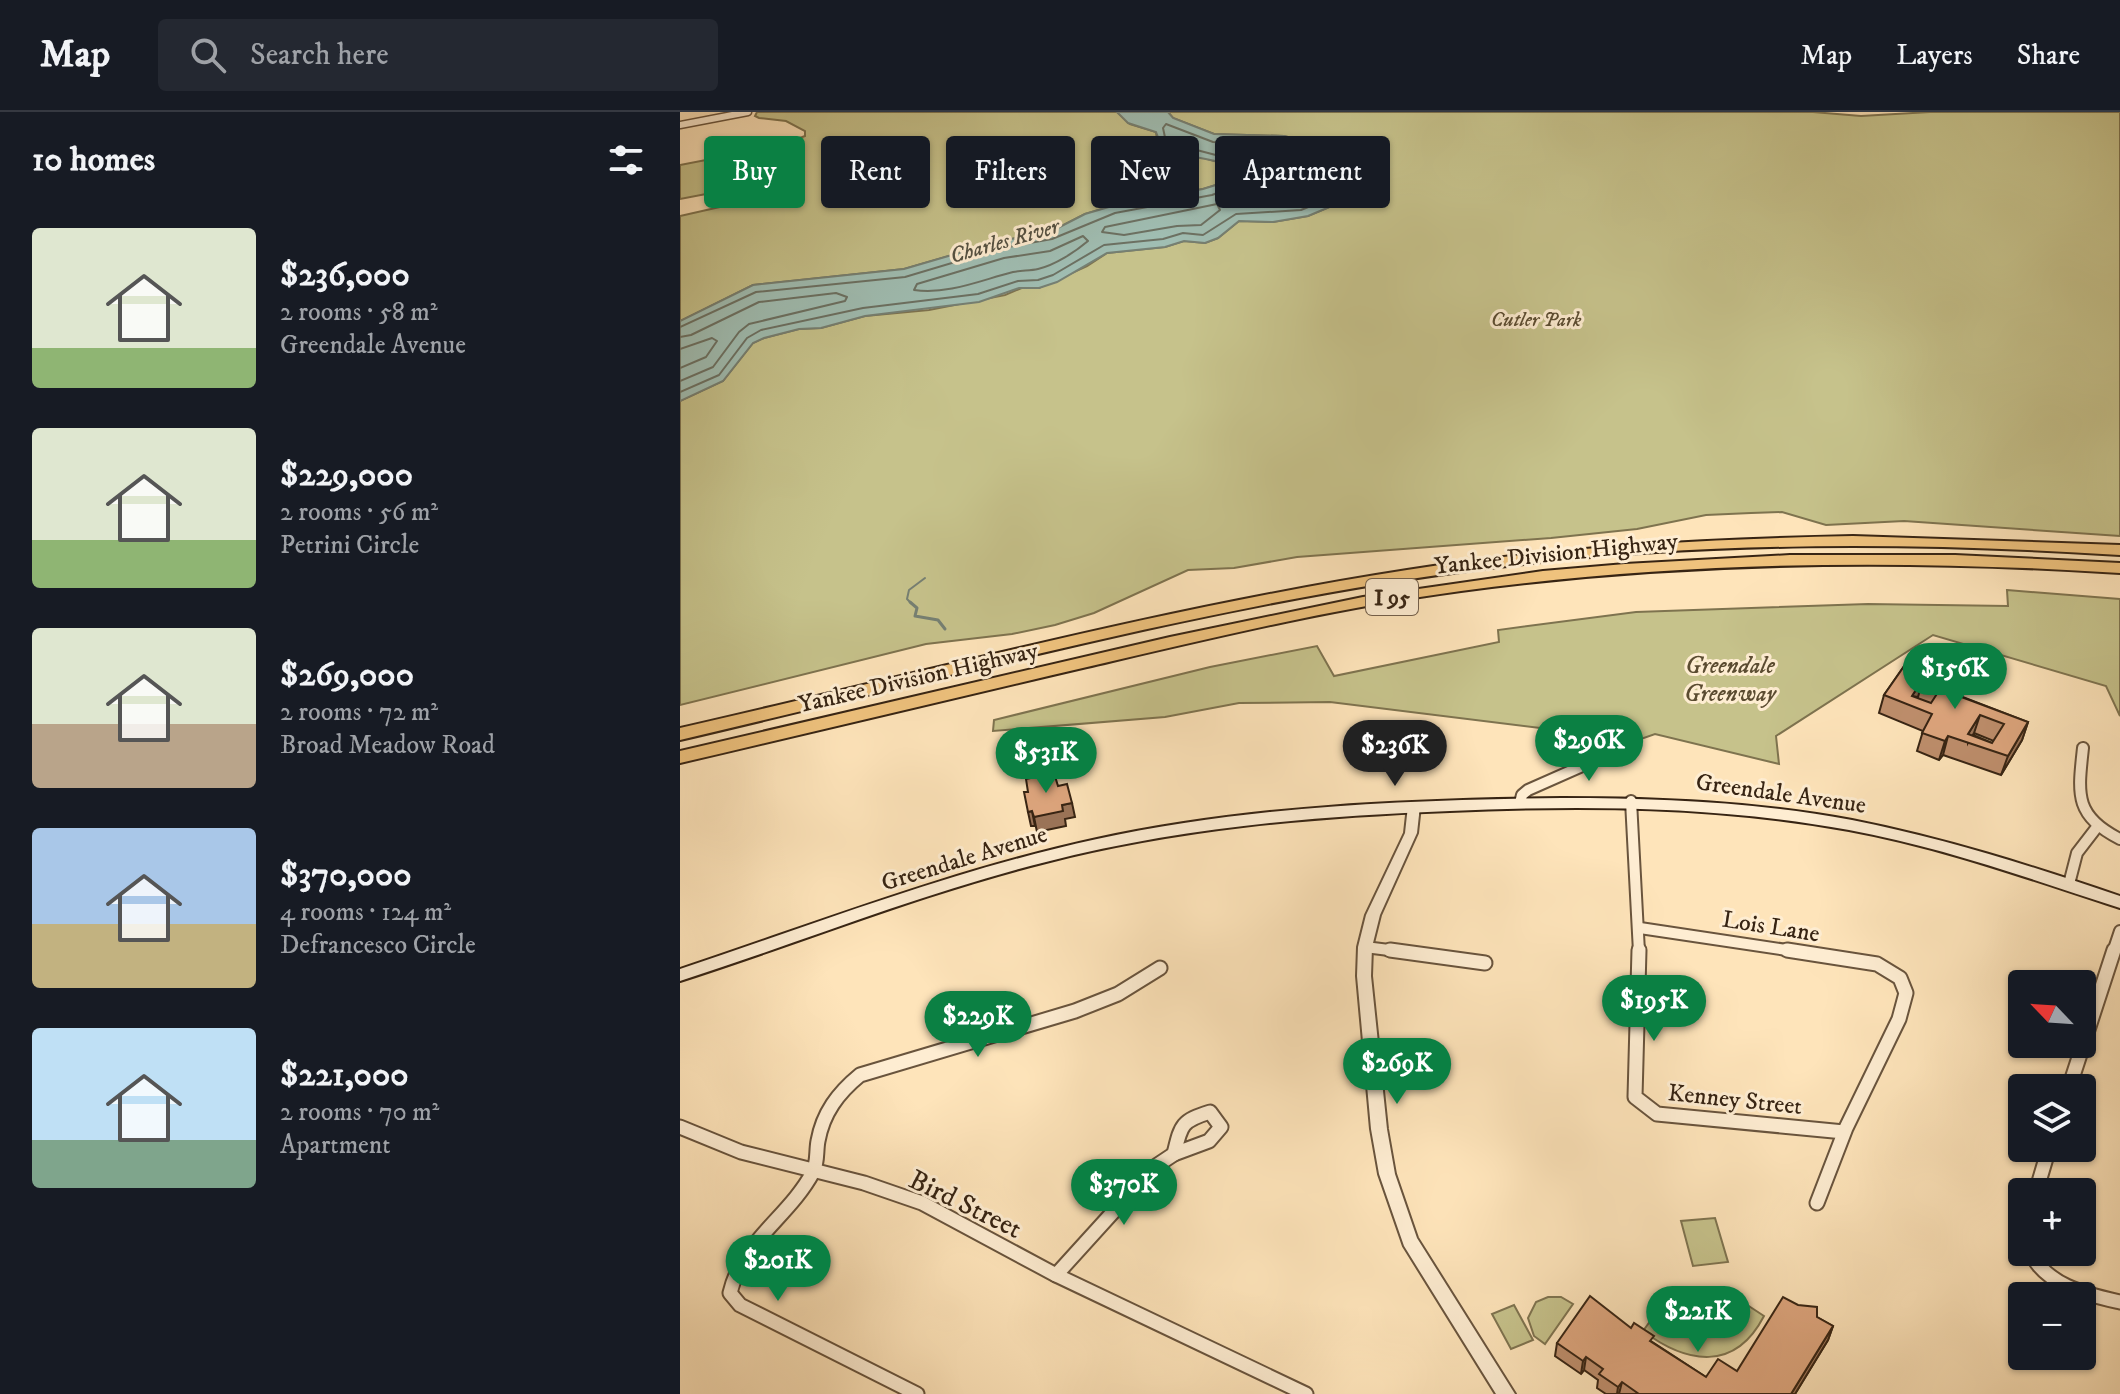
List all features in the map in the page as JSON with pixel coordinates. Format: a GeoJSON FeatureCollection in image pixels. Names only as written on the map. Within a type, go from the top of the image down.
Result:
{"type":"FeatureCollection","features":[{"type":"Feature","properties":{"kind":"highway","name":"Yankee Division Highway"},"geometry":{"type":"LineString","coordinates":[[680,734],[1235,606],[1377,579],[1484,564],[1626,549],[1767,541],[1958,541],[2120,550]]}},
{"type":"Feature","properties":{"kind":"highway","name":"Yankee Division Highway"},"geometry":{"type":"LineString","coordinates":[[680,757],[1280,617],[1487,583],[1636,567],[1779,559],[1947,559],[2120,568]]}},
{"type":"Feature","properties":{"kind":"main road","name":"Greendale Avenue"},"geometry":{"type":"LineString","coordinates":[[680,975],[970,878],[1066,852],[1247,818],[1414,806],[1631,801],[1750,810],[1849,825],[1959,849],[2120,902]]}},
{"type":"Feature","properties":{"kind":"street"},"geometry":{"type":"LineString","coordinates":[[680,125],[748,112]]}},
{"type":"Feature","properties":{"kind":"street"},"geometry":{"type":"LineString","coordinates":[[1520,803],[1522,795],[1528,790],[1632,744]]}},
{"type":"Feature","properties":{"kind":"street"},"geometry":{"type":"LineString","coordinates":[[2083,748],[2080,805],[2097,827],[2120,839]]}},
{"type":"Feature","properties":{"kind":"street","name":"Kenney Street"},"geometry":{"type":"LineString","coordinates":[[1631,801],[1640,928],[1635,1097],[1644,1107],[1657,1114],[1692,1120],[1844,1132]]}},
{"type":"Feature","properties":{"kind":"street"},"geometry":{"type":"LineString","coordinates":[[1414,806],[1411,833],[1373,915],[1365,947],[1364,976],[1379,1129],[1387,1174],[1410,1241],[1506,1394]]}},
{"type":"Feature","properties":{"kind":"street"},"geometry":{"type":"LineString","coordinates":[[2069,884],[2077,853],[2097,827]]}},
{"type":"Feature","properties":{"kind":"street","name":"Lois Lane"},"geometry":{"type":"LineString","coordinates":[[1640,928],[1877,964],[1902,981],[1906,993],[1900,1015],[1844,1132]]}},
{"type":"Feature","properties":{"kind":"street"},"geometry":{"type":"LineString","coordinates":[[2074,1074],[2120,931]]}},
{"type":"Feature","properties":{"kind":"street"},"geometry":{"type":"LineString","coordinates":[[1365,947],[1485,963]]}},
{"type":"Feature","properties":{"kind":"street"},"geometry":{"type":"LineString","coordinates":[[917,1394],[740,1305],[730,1293],[731,1277],[753,1245],[815,1170],[825,1115],[838,1091],[860,1075],[1075,1011],[1118,994],[1160,968]]}},
{"type":"Feature","properties":{"kind":"street","name":"Bird Street"},"geometry":{"type":"LineString","coordinates":[[680,1127],[741,1152],[815,1170],[922,1203],[1056,1275],[1306,1394]]}},
{"type":"Feature","properties":{"kind":"street"},"geometry":{"type":"LineString","coordinates":[[1817,1203],[1844,1132]]}},
{"type":"Feature","properties":{"kind":"street"},"geometry":{"type":"LineString","coordinates":[[1056,1275],[1153,1168],[1174,1154]]}},
{"type":"Feature","properties":{"kind":"street"},"geometry":{"type":"LineString","coordinates":[[2040,1266],[2048,1275],[2069,1286],[2120,1302]]}},
{"type":"Feature","properties":{"kind":"green space"},"geometry":{"type":"Polygon","coordinates":[[[757,112],[1117,112],[1130,124],[1156,132],[1157,136],[1091,136],[1091,208],[1105,208],[1085,214],[1050,232],[1000,241],[904,269],[753,285],[680,321],[680,216],[715,208],[805,208],[805,131],[786,121],[755,116],[757,112]]]}},
{"type":"Feature","properties":{"kind":"green space","name":"Cutler Park"},"geometry":{"type":"Polygon","coordinates":[[[1168,112],[1813,112],[1861,116],[1930,112],[2120,112],[2120,536],[1904,521],[1826,525],[1782,512],[1706,515],[1637,529],[1551,538],[1297,557],[1234,568],[1188,570],[1094,613],[1055,625],[1012,634],[926,644],[680,705],[680,401],[723,381],[753,343],[799,329],[821,328],[865,316],[929,310],[1005,295],[1024,287],[1039,288],[1087,266],[1107,253],[1165,247],[1184,241],[1205,243],[1218,238],[1239,221],[1273,222],[1308,216],[1327,208],[1390,208],[1390,136],[1214,134],[1173,118],[1168,112]]]}},
{"type":"Feature","properties":{"kind":"green space"},"geometry":{"type":"Polygon","coordinates":[[[1199,157],[1215,161],[1215,185],[1199,190],[1199,157]]]}},
{"type":"Feature","properties":{"kind":"green space"},"geometry":{"type":"Polygon","coordinates":[[[704,160],[704,194],[680,199],[680,165],[704,160]]]}},
{"type":"Feature","properties":{"kind":"green space","name":"Greendale Greenway"},"geometry":{"type":"Polygon","coordinates":[[[2007,590],[2120,599],[2120,716],[2106,686],[1933,635],[1776,736],[1779,764],[1655,734],[1618,747],[1613,737],[1330,702],[1239,703],[1165,717],[993,731],[994,720],[1210,667],[1317,646],[1334,676],[1499,642],[1498,630],[1636,612],[1868,604],[2008,606],[2007,590]]]}},
{"type":"Feature","properties":{"kind":"green space"},"geometry":{"type":"Polygon","coordinates":[[[1715,1218],[1728,1262],[1693,1266],[1681,1221],[1715,1218]]]}},
{"type":"Feature","properties":{"kind":"green space"},"geometry":{"type":"Polygon","coordinates":[[[1729,1293],[1764,1316],[1739,1347],[1725,1354],[1693,1356],[1643,1331],[1662,1305],[1702,1302],[1729,1293]]]}},
{"type":"Feature","properties":{"kind":"green space"},"geometry":{"type":"Polygon","coordinates":[[[1548,1297],[1561,1297],[1573,1304],[1545,1344],[1534,1336],[1528,1318],[1536,1302],[1548,1297]]]}},
{"type":"Feature","properties":{"kind":"green space"},"geometry":{"type":"Polygon","coordinates":[[[1514,1305],[1533,1340],[1511,1349],[1492,1314],[1514,1305]]]}},
{"type":"Feature","properties":{"kind":"water"},"geometry":{"type":"Polygon","coordinates":[[[1117,112],[1168,112],[1173,118],[1214,134],[1284,136],[1215,136],[1215,161],[1199,158],[1199,136],[1158,136],[1156,132],[1128,123],[1117,112]]]}},
{"type":"Feature","properties":{"kind":"water"},"geometry":{"type":"Polygon","coordinates":[[[1215,185],[1215,208],[1327,208],[1308,216],[1273,222],[1239,221],[1218,238],[1205,243],[1184,241],[1165,247],[1107,253],[1057,282],[1039,288],[1019,288],[979,302],[865,316],[764,338],[753,343],[723,381],[680,401],[680,321],[753,285],[904,269],[1000,241],[1050,232],[1085,214],[1105,208],[1199,208],[1199,190],[1215,185]]]}},
{"type":"Feature","properties":{"kind":"building"},"geometry":{"type":"Polygon","coordinates":[[[1907,662],[1964,683],[1956,695],[2028,722],[2008,756],[1948,736],[1945,741],[1922,733],[1932,714],[1884,695],[1907,662]],[[1923,679],[1912,696],[1931,703],[1942,686],[1923,679]],[[1980,715],[1968,734],[1992,743],[2004,724],[1980,715]]]}},
{"type":"Feature","properties":{"kind":"building"},"geometry":{"type":"Polygon","coordinates":[[[1054,773],[1058,786],[1067,784],[1072,803],[1062,805],[1063,811],[1034,817],[1032,811],[1028,812],[1024,792],[1028,792],[1026,779],[1054,773]]]}},
{"type":"Feature","properties":{"kind":"building"},"geometry":{"type":"Polygon","coordinates":[[[1590,1296],[1631,1328],[1634,1323],[1654,1336],[1650,1341],[1706,1377],[1718,1359],[1737,1371],[1783,1297],[1798,1305],[1817,1307],[1817,1317],[1833,1326],[1791,1394],[1639,1394],[1622,1382],[1618,1387],[1599,1374],[1603,1369],[1586,1357],[1583,1361],[1557,1343],[1590,1296]]]}},
{"type":"Feature","properties":{"kind":"waterway"},"geometry":{"type":"LineString","coordinates":[[910,602],[907,599],[909,590],[925,578]]}},
{"type":"Feature","properties":{"kind":"waterway"},"geometry":{"type":"LineString","coordinates":[[910,602],[917,608],[915,616],[938,620],[945,629]]}},
{"type":"Feature","properties":{"kind":"water label","name":"Charles River"},"geometry":{"type":"Point","coordinates":[1004,240]}}]}
